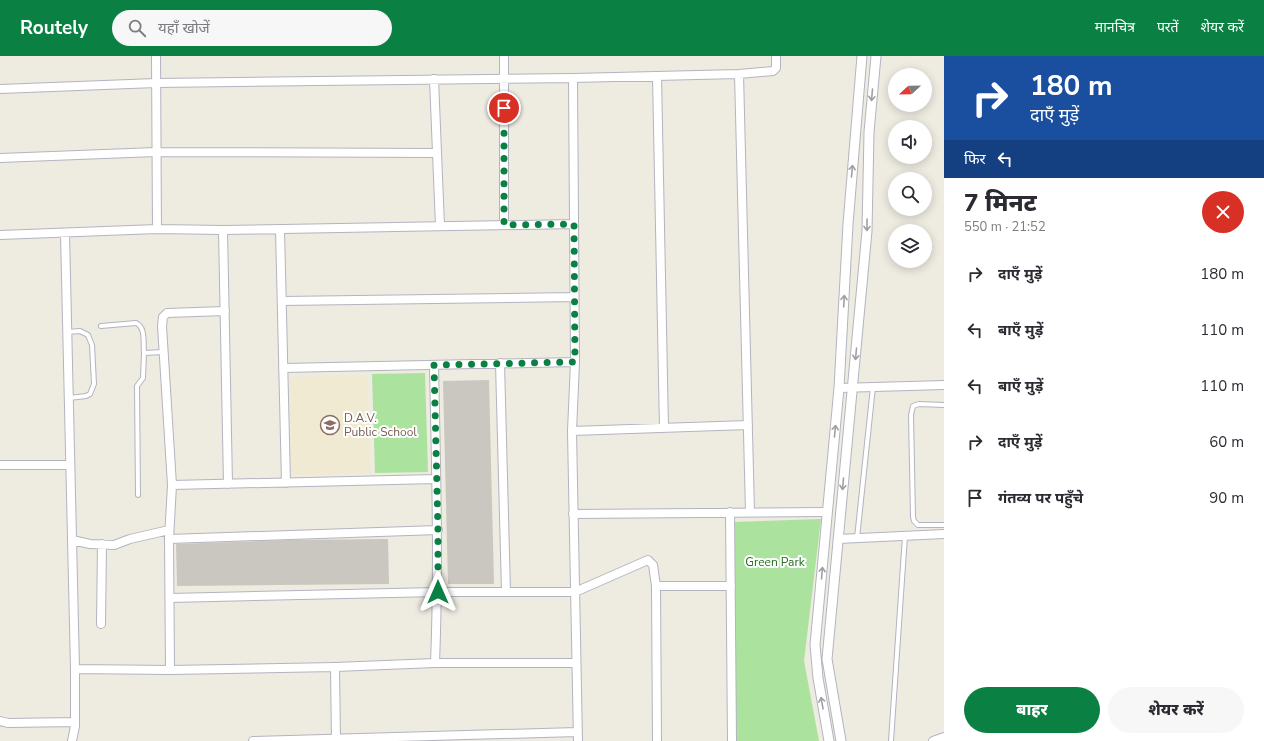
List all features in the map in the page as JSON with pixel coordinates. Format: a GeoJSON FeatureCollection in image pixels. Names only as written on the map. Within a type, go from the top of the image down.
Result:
{"type":"FeatureCollection","features":[{"type":"Feature","properties":{"kind":"street"},"geometry":{"type":"LineString","coordinates":[[156,56],[158,229]]}},
{"type":"Feature","properties":{"kind":"street"},"geometry":{"type":"LineString","coordinates":[[504,56],[504,225]]}},
{"type":"Feature","properties":{"kind":"street"},"geometry":{"type":"LineString","coordinates":[[0,89],[156,83],[573,78],[739,74],[773,70],[776,68],[776,56]]}},
{"type":"Feature","properties":{"kind":"street"},"geometry":{"type":"LineString","coordinates":[[829,741],[818,678],[815,645],[839,388],[848,224],[862,56]]}},
{"type":"Feature","properties":{"kind":"street"},"geometry":{"type":"LineString","coordinates":[[841,741],[827,659],[867,231],[869,132],[876,56]]}},
{"type":"Feature","properties":{"kind":"street"},"geometry":{"type":"LineString","coordinates":[[739,74],[750,512]]}},
{"type":"Feature","properties":{"kind":"street"},"geometry":{"type":"LineString","coordinates":[[657,76],[664,428]]}},
{"type":"Feature","properties":{"kind":"street"},"geometry":{"type":"LineString","coordinates":[[573,78],[575,362],[572,431],[578,741]]}},
{"type":"Feature","properties":{"kind":"street"},"geometry":{"type":"LineString","coordinates":[[434,79],[440,226]]}},
{"type":"Feature","properties":{"kind":"street"},"geometry":{"type":"LineString","coordinates":[[0,158],[156,152],[437,153]]}},
{"type":"Feature","properties":{"kind":"street"},"geometry":{"type":"LineString","coordinates":[[0,235],[158,229],[224,230],[574,224]]}},
{"type":"Feature","properties":{"kind":"street"},"geometry":{"type":"LineString","coordinates":[[280,229],[286,483]]}},
{"type":"Feature","properties":{"kind":"street"},"geometry":{"type":"LineString","coordinates":[[224,230],[228,484]]}},
{"type":"Feature","properties":{"kind":"street"},"geometry":{"type":"LineString","coordinates":[[65,233],[75,669],[75,722],[72,741]]}},
{"type":"Feature","properties":{"kind":"street"},"geometry":{"type":"LineString","coordinates":[[282,301],[574,297]]}},
{"type":"Feature","properties":{"kind":"street"},"geometry":{"type":"LineString","coordinates":[[170,670],[169,530],[172,485],[162,326],[163,316],[165,314],[225,311]]}},
{"type":"Feature","properties":{"kind":"street"},"geometry":{"type":"LineString","coordinates":[[284,368],[575,362]]}},
{"type":"Feature","properties":{"kind":"street"},"geometry":{"type":"LineString","coordinates":[[500,363],[506,592]]}},
{"type":"Feature","properties":{"kind":"street"},"geometry":{"type":"LineString","coordinates":[[434,365],[438,530],[438,592],[435,663]]}},
{"type":"Feature","properties":{"kind":"street"},"geometry":{"type":"LineString","coordinates":[[839,388],[944,385]]}},
{"type":"Feature","properties":{"kind":"street"},"geometry":{"type":"LineString","coordinates":[[572,431],[748,425]]}},
{"type":"Feature","properties":{"kind":"street"},"geometry":{"type":"LineString","coordinates":[[0,465],[70,465]]}},
{"type":"Feature","properties":{"kind":"street"},"geometry":{"type":"LineString","coordinates":[[172,485],[436,479]]}},
{"type":"Feature","properties":{"kind":"street"},"geometry":{"type":"LineString","coordinates":[[730,512],[732,741]]}},
{"type":"Feature","properties":{"kind":"street"},"geometry":{"type":"LineString","coordinates":[[573,514],[828,512]]}},
{"type":"Feature","properties":{"kind":"street"},"geometry":{"type":"LineString","coordinates":[[72,540],[90,544],[114,545],[130,539],[169,530]]}},
{"type":"Feature","properties":{"kind":"street"},"geometry":{"type":"LineString","coordinates":[[169,539],[438,530]]}},
{"type":"Feature","properties":{"kind":"street"},"geometry":{"type":"LineString","coordinates":[[838,539],[944,534]]}},
{"type":"Feature","properties":{"kind":"street"},"geometry":{"type":"LineString","coordinates":[[101,624],[102,544]]}},
{"type":"Feature","properties":{"kind":"street"},"geometry":{"type":"LineString","coordinates":[[170,598],[438,592],[575,592],[648,560],[653,565],[656,586],[657,741]]}},
{"type":"Feature","properties":{"kind":"street"},"geometry":{"type":"LineString","coordinates":[[656,586],[731,586]]}},
{"type":"Feature","properties":{"kind":"street"},"geometry":{"type":"LineString","coordinates":[[75,669],[170,670],[335,667],[435,663],[576,663]]}},
{"type":"Feature","properties":{"kind":"street"},"geometry":{"type":"LineString","coordinates":[[335,667],[336,739]]}},
{"type":"Feature","properties":{"kind":"street"},"geometry":{"type":"LineString","coordinates":[[0,721],[8,723],[75,722]]}},
{"type":"Feature","properties":{"kind":"street"},"geometry":{"type":"LineString","coordinates":[[253,741],[509,737],[577,732]]}},
{"type":"Feature","properties":{"kind":"street"},"geometry":{"type":"LineString","coordinates":[[933,741],[944,737]]}},
{"type":"Feature","properties":{"kind":"lane"},"geometry":{"type":"LineString","coordinates":[[101,326],[136,323],[142,328],[144,353],[143,378],[137,386],[138,495]]}},
{"type":"Feature","properties":{"kind":"lane"},"geometry":{"type":"LineString","coordinates":[[67,332],[80,330],[88,335],[92,345],[94,384],[90,394],[86,396],[68,398]]}},
{"type":"Feature","properties":{"kind":"lane"},"geometry":{"type":"LineString","coordinates":[[144,353],[164,352]]}},
{"type":"Feature","properties":{"kind":"lane"},"geometry":{"type":"LineString","coordinates":[[857,538],[874,387]]}},
{"type":"Feature","properties":{"kind":"lane"},"geometry":{"type":"LineString","coordinates":[[944,405],[919,404],[914,406],[911,415],[914,521],[918,525],[944,525]]}},
{"type":"Feature","properties":{"kind":"lane"},"geometry":{"type":"LineString","coordinates":[[891,741],[906,536]]}},
{"type":"Feature","properties":{"kind":"shaded area","name":"D.A.V. Public School"},"geometry":{"type":"Polygon","coordinates":[[[367,375],[371,473],[292,475],[289,377],[367,375]]]}},
{"type":"Feature","properties":{"kind":"green space"},"geometry":{"type":"Polygon","coordinates":[[[425,373],[428,472],[375,473],[372,374],[425,373]]]}},
{"type":"Feature","properties":{"kind":"green space","name":"Green Park"},"geometry":{"type":"Polygon","coordinates":[[[821,519],[804,661],[819,741],[736,741],[734,522],[821,519]]]}},
{"type":"Feature","properties":{"kind":"building"},"geometry":{"type":"Polygon","coordinates":[[[489,380],[494,584],[448,584],[443,381],[489,380]]]}},
{"type":"Feature","properties":{"kind":"building"},"geometry":{"type":"Polygon","coordinates":[[[388,539],[389,584],[177,586],[176,544],[290,540],[388,539]]]}},
{"type":"Feature","properties":{"kind":"place","name":"D.A.V. Public School"},"geometry":{"type":"Point","coordinates":[330,425]}},
{"type":"Feature","properties":{"kind":"route"},"geometry":{"type":"LineString","coordinates":[[438,592],[434,365],[575,362],[574,224],[504,225],[504,108]]}}]}
